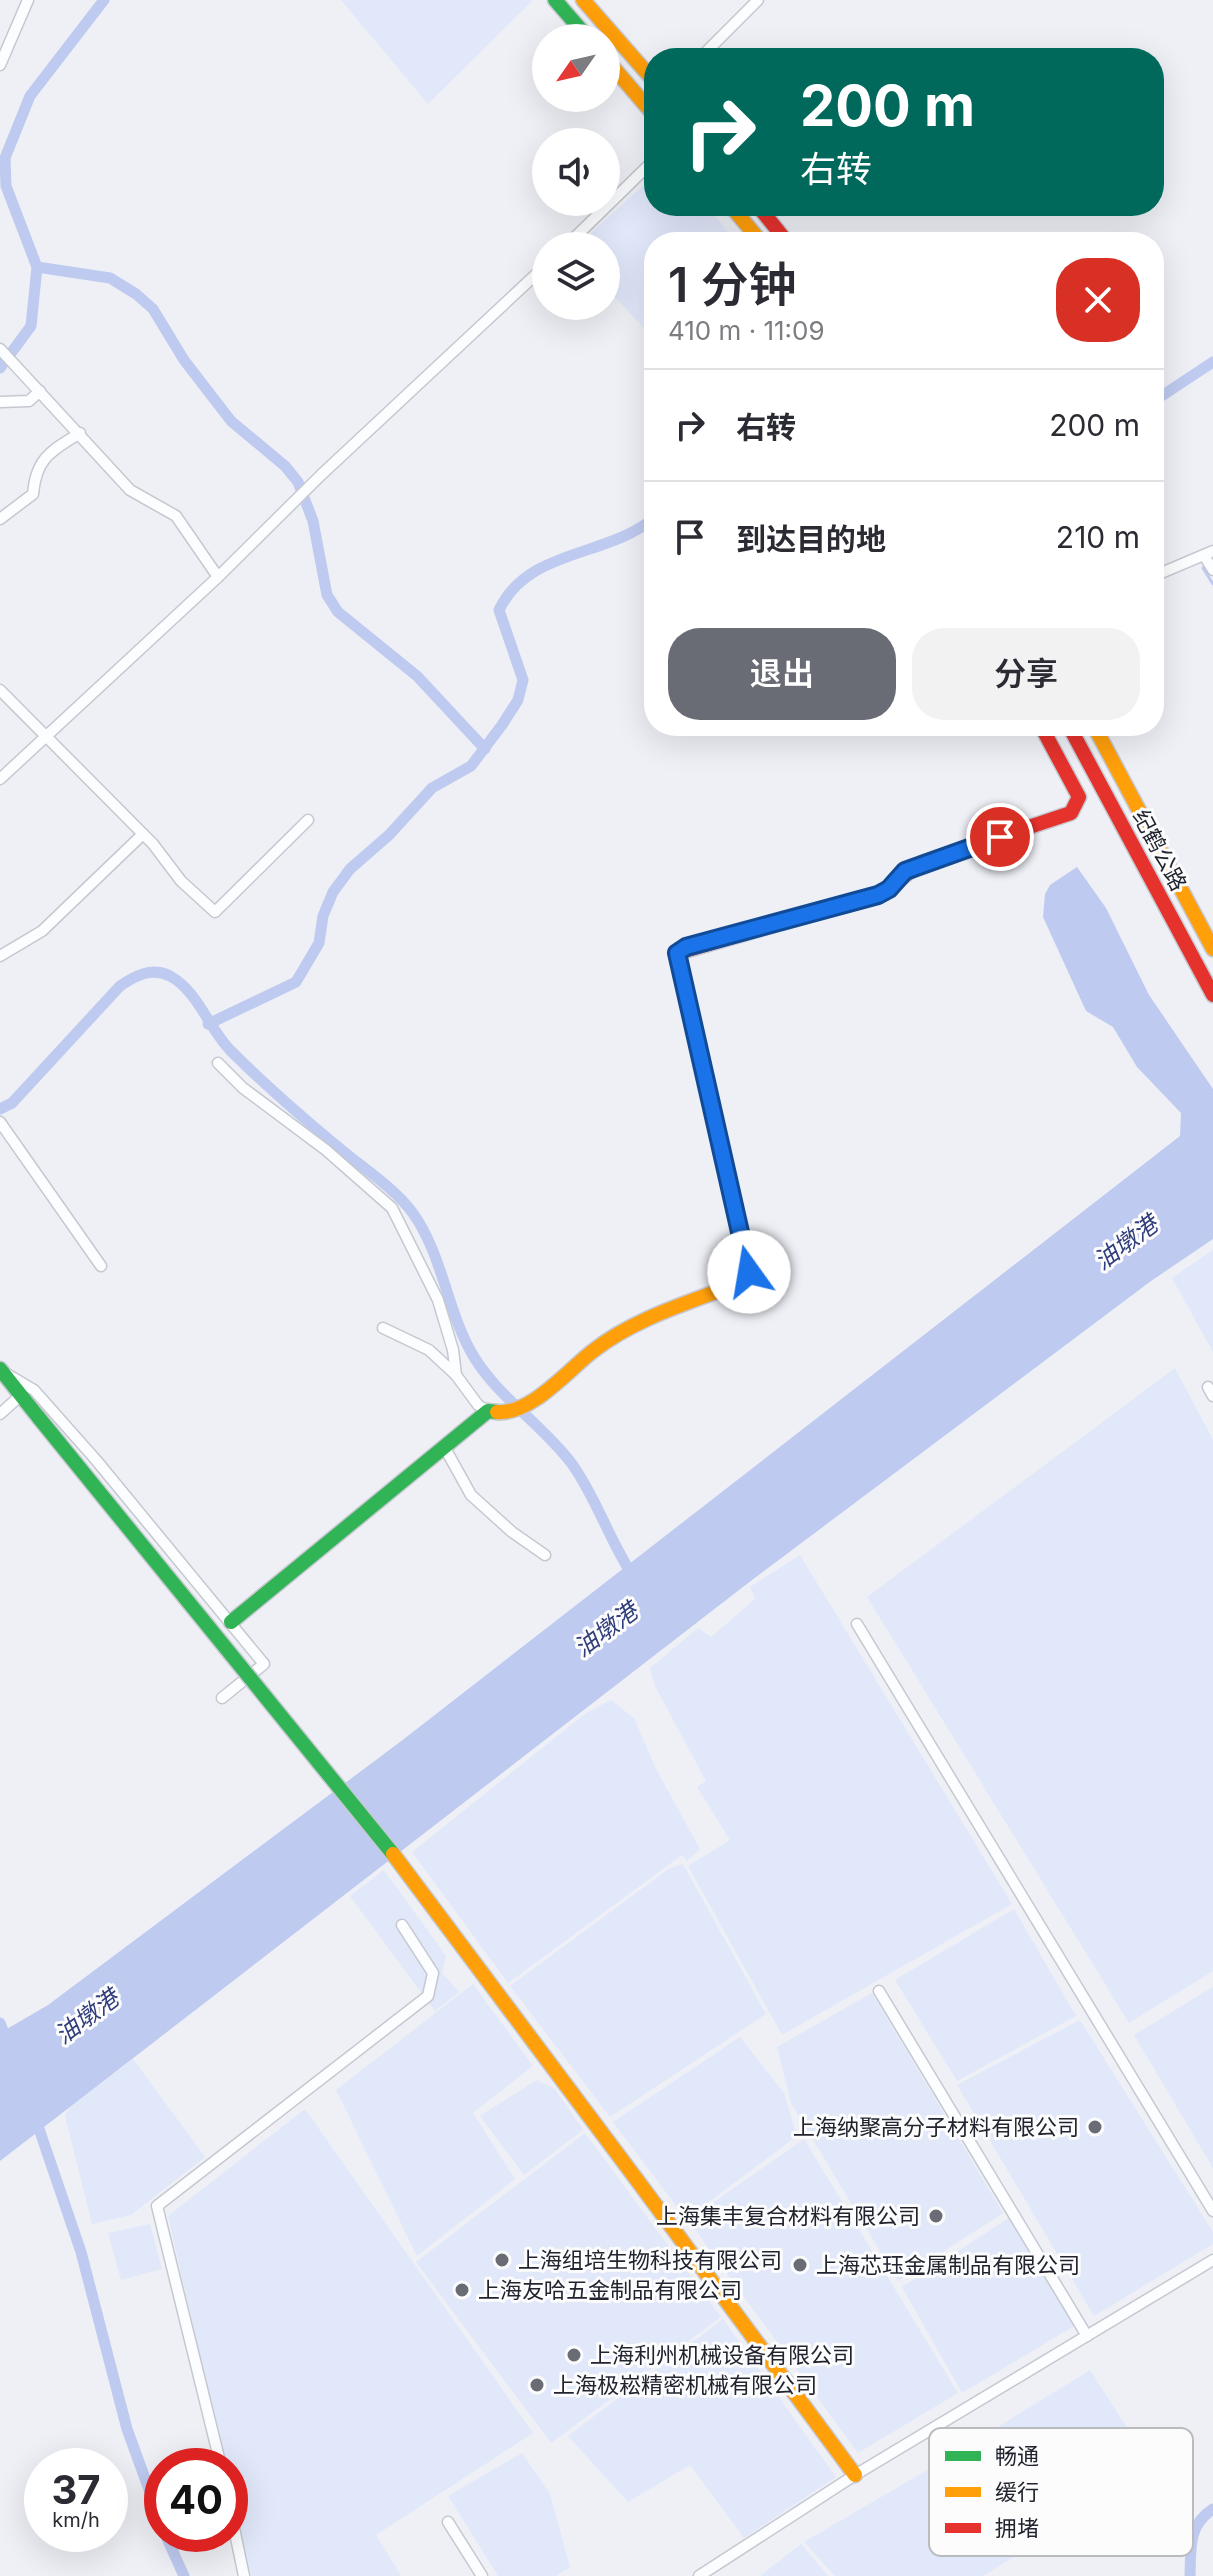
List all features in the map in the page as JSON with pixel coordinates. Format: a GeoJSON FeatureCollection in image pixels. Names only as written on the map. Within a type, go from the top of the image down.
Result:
{"type":"FeatureCollection","features":[{"type":"Feature","properties":{"kind":"street"},"geometry":{"type":"LineString","coordinates":[[0,65],[28,0]]}},
{"type":"Feature","properties":{"kind":"street"},"geometry":{"type":"LineString","coordinates":[[555,0],[576,24]]}},
{"type":"Feature","properties":{"kind":"street"},"geometry":{"type":"LineString","coordinates":[[583,0],[644,70]]}},
{"type":"Feature","properties":{"kind":"street"},"geometry":{"type":"LineString","coordinates":[[710,48],[758,0]]}},
{"type":"Feature","properties":{"kind":"street"},"geometry":{"type":"LineString","coordinates":[[620,74],[644,100]]}},
{"type":"Feature","properties":{"kind":"street"},"geometry":{"type":"LineString","coordinates":[[580,232],[644,170]]}},
{"type":"Feature","properties":{"kind":"street"},"geometry":{"type":"LineString","coordinates":[[739,216],[753,232]]}},
{"type":"Feature","properties":{"kind":"street"},"geometry":{"type":"LineString","coordinates":[[766,216],[779,232]]}},
{"type":"Feature","properties":{"kind":"street"},"geometry":{"type":"LineString","coordinates":[[0,779],[532,278]]}},
{"type":"Feature","properties":{"kind":"street"},"geometry":{"type":"LineString","coordinates":[[0,349],[130,490],[176,516],[188,529],[218,577]]}},
{"type":"Feature","properties":{"kind":"street"},"geometry":{"type":"LineString","coordinates":[[0,402],[29,401],[40,391]]}},
{"type":"Feature","properties":{"kind":"street"},"geometry":{"type":"LineString","coordinates":[[0,519],[33,494],[35,471],[51,450],[80,433]]}},
{"type":"Feature","properties":{"kind":"street"},"geometry":{"type":"LineString","coordinates":[[1164,572],[1209,554],[1213,570]]}},
{"type":"Feature","properties":{"kind":"street"},"geometry":{"type":"LineString","coordinates":[[0,690],[143,834],[181,881],[215,912],[308,820]]}},
{"type":"Feature","properties":{"kind":"street"},"geometry":{"type":"LineString","coordinates":[[383,1328],[429,1350],[456,1375],[478,1405],[488,1411],[511,1413],[570,1374],[591,1352],[623,1330],[750,1279],[677,953],[695,944],[878,895],[889,889],[905,871],[922,863],[1071,813],[1079,797],[1046,736]]}},
{"type":"Feature","properties":{"kind":"street","name":"纪鹤公路"},"geometry":{"type":"LineString","coordinates":[[1074,736],[1213,995]]}},
{"type":"Feature","properties":{"kind":"street","name":"纪鹤公路"},"geometry":{"type":"LineString","coordinates":[[1100,736],[1213,949]]}},
{"type":"Feature","properties":{"kind":"street"},"geometry":{"type":"LineString","coordinates":[[0,956],[42,931],[143,834]]}},
{"type":"Feature","properties":{"kind":"street"},"geometry":{"type":"LineString","coordinates":[[218,1063],[243,1088],[326,1150],[392,1208],[438,1300],[453,1350],[456,1375]]}},
{"type":"Feature","properties":{"kind":"street"},"geometry":{"type":"LineString","coordinates":[[0,1122],[101,1266]]}},
{"type":"Feature","properties":{"kind":"street"},"geometry":{"type":"LineString","coordinates":[[0,1369],[354,1801],[855,2475]]}},
{"type":"Feature","properties":{"kind":"street"},"geometry":{"type":"LineString","coordinates":[[0,1369],[34,1390],[264,1664],[222,1698]]}},
{"type":"Feature","properties":{"kind":"street"},"geometry":{"type":"LineString","coordinates":[[0,1414],[20,1396]]}},
{"type":"Feature","properties":{"kind":"street"},"geometry":{"type":"LineString","coordinates":[[231,1622],[488,1411]]}},
{"type":"Feature","properties":{"kind":"street"},"geometry":{"type":"LineString","coordinates":[[450,1444],[446,1450],[471,1495],[512,1532],[545,1555]]}},
{"type":"Feature","properties":{"kind":"street"},"geometry":{"type":"LineString","coordinates":[[857,1624],[1213,2211]]}},
{"type":"Feature","properties":{"kind":"street"},"geometry":{"type":"LineString","coordinates":[[217,2448],[157,2206],[428,1996],[433,1973],[402,1925]]}},
{"type":"Feature","properties":{"kind":"street"},"geometry":{"type":"LineString","coordinates":[[879,1991],[1087,2336]]}},
{"type":"Feature","properties":{"kind":"street"},"geometry":{"type":"LineString","coordinates":[[933,2428],[1213,2260]]}},
{"type":"Feature","properties":{"kind":"street"},"geometry":{"type":"LineString","coordinates":[[699,2576],[929,2431]]}},
{"type":"Feature","properties":{"kind":"street"},"geometry":{"type":"LineString","coordinates":[[448,2522],[482,2576]]}},
{"type":"Feature","properties":{"kind":"street"},"geometry":{"type":"LineString","coordinates":[[239,2552],[244,2576]]}},
{"type":"Feature","properties":{"kind":"shaded area"},"geometry":{"type":"Polygon","coordinates":[[[341,0],[531,0],[532,1],[428,104],[341,0]]]}},
{"type":"Feature","properties":{"kind":"shaded area"},"geometry":{"type":"Polygon","coordinates":[[[644,185],[644,216],[715,216],[728,232],[644,232],[644,328],[620,302],[620,232],[592,232],[610,216],[620,216],[620,207],[644,185]]]}},
{"type":"Feature","properties":{"kind":"shaded area"},"geometry":{"type":"Polygon","coordinates":[[[1213,1250],[1213,1352],[1172,1278],[1213,1250]]]}},
{"type":"Feature","properties":{"kind":"shaded area"},"geometry":{"type":"Polygon","coordinates":[[[1175,1368],[1213,1440],[1213,1971],[1129,2023],[867,1597],[1175,1368]]]}},
{"type":"Feature","properties":{"kind":"shaded area"},"geometry":{"type":"Polygon","coordinates":[[[800,1555],[1012,1904],[782,2035],[688,1866],[730,1840],[697,1787],[706,1781],[655,1686],[650,1668],[698,1628],[711,1637],[755,1599],[750,1587],[800,1555]]]}},
{"type":"Feature","properties":{"kind":"shaded area"},"geometry":{"type":"Polygon","coordinates":[[[611,1700],[634,1718],[656,1769],[700,1849],[687,1861],[682,1855],[508,1983],[412,1852],[586,1713],[611,1700]]]}},
{"type":"Feature","properties":{"kind":"shaded area"},"geometry":{"type":"Polygon","coordinates":[[[683,1864],[766,2014],[610,2117],[510,1986],[670,1868],[683,1864]]]}},
{"type":"Feature","properties":{"kind":"shaded area"},"geometry":{"type":"Polygon","coordinates":[[[384,1870],[446,1956],[442,1973],[459,1992],[435,2011],[350,1896],[384,1870]]]}},
{"type":"Feature","properties":{"kind":"shaded area"},"geometry":{"type":"Polygon","coordinates":[[[1014,1909],[1076,2016],[957,2081],[895,1980],[1014,1909]]]}},
{"type":"Feature","properties":{"kind":"shaded area"},"geometry":{"type":"Polygon","coordinates":[[[473,1984],[533,2066],[473,2113],[515,2179],[417,2256],[336,2090],[473,1984]]]}},
{"type":"Feature","properties":{"kind":"shaded area"},"geometry":{"type":"Polygon","coordinates":[[[1213,1987],[1213,2168],[1134,2035],[1213,1987]]]}},
{"type":"Feature","properties":{"kind":"shaded area"},"geometry":{"type":"Polygon","coordinates":[[[872,1993],[1003,2213],[898,2281],[791,2103],[777,2047],[872,1993]]]}},
{"type":"Feature","properties":{"kind":"shaded area"},"geometry":{"type":"Polygon","coordinates":[[[1080,2020],[1213,2232],[1213,2244],[1094,2316],[957,2085],[1080,2020]]]}},
{"type":"Feature","properties":{"kind":"shaded area"},"geometry":{"type":"Polygon","coordinates":[[[740,2037],[784,2093],[797,2136],[686,2219],[613,2122],[740,2037]]]}},
{"type":"Feature","properties":{"kind":"shaded area"},"geometry":{"type":"Polygon","coordinates":[[[133,2059],[205,2157],[131,2215],[92,2224],[65,2116],[71,2106],[133,2059]]]}},
{"type":"Feature","properties":{"kind":"shaded area"},"geometry":{"type":"Polygon","coordinates":[[[537,2080],[555,2089],[583,2130],[524,2175],[480,2116],[537,2080]]]}},
{"type":"Feature","properties":{"kind":"shaded area"},"geometry":{"type":"Polygon","coordinates":[[[305,2109],[533,2433],[376,2535],[401,2576],[251,2576],[245,2552],[248,2552],[248,2448],[221,2448],[168,2216],[305,2109]]]}},
{"type":"Feature","properties":{"kind":"shaded area"},"geometry":{"type":"Polygon","coordinates":[[[585,2133],[721,2317],[551,2443],[416,2262],[585,2133]]]}},
{"type":"Feature","properties":{"kind":"shaded area"},"geometry":{"type":"Polygon","coordinates":[[[804,2139],[958,2393],[858,2453],[688,2220],[804,2139]]]}},
{"type":"Feature","properties":{"kind":"shaded area"},"geometry":{"type":"Polygon","coordinates":[[[1009,2218],[1074,2326],[962,2393],[902,2287],[1009,2218]]]}},
{"type":"Feature","properties":{"kind":"shaded area"},"geometry":{"type":"Polygon","coordinates":[[[150,2224],[162,2269],[121,2280],[108,2233],[150,2224]]]}},
{"type":"Feature","properties":{"kind":"shaded area"},"geometry":{"type":"Polygon","coordinates":[[[723,2319],[836,2477],[744,2538],[690,2465],[628,2502],[568,2436],[723,2319]]]}},
{"type":"Feature","properties":{"kind":"shaded area"},"geometry":{"type":"Polygon","coordinates":[[[1090,2370],[1127,2428],[996,2428],[1090,2370]]]}},
{"type":"Feature","properties":{"kind":"shaded area"},"geometry":{"type":"Polygon","coordinates":[[[522,2453],[550,2494],[570,2567],[556,2576],[498,2576],[448,2496],[522,2453]]]}},
{"type":"Feature","properties":{"kind":"shaded area"},"geometry":{"type":"Polygon","coordinates":[[[929,2469],[929,2556],[1015,2556],[983,2576],[835,2576],[804,2542],[929,2469]]]}},
{"type":"Feature","properties":{"kind":"shaded area"},"geometry":{"type":"Polygon","coordinates":[[[801,2544],[828,2576],[760,2576],[801,2544]]]}},
{"type":"Feature","properties":{"kind":"water","name":"油墩港"},"geometry":{"type":"Polygon","coordinates":[[[1077,867],[1106,908],[1149,995],[1213,1089],[1213,1239],[1151,1281],[752,1580],[0,2161],[0,2033],[48,2005],[400,1742],[1180,1136],[1181,1113],[1137,1067],[1113,1027],[1086,1011],[1043,917],[1045,894],[1050,885],[1077,867]]]}},
{"type":"Feature","properties":{"kind":"waterway"},"geometry":{"type":"LineString","coordinates":[[0,368],[31,326],[37,267],[6,186],[5,158],[30,96],[104,0]]}},
{"type":"Feature","properties":{"kind":"waterway"},"geometry":{"type":"LineString","coordinates":[[37,267],[110,278],[153,309],[184,360],[231,421],[285,466],[298,482],[313,521],[327,595],[338,612],[417,676],[485,749]]}},
{"type":"Feature","properties":{"kind":"waterway"},"geometry":{"type":"LineString","coordinates":[[1164,394],[1213,362]]}},
{"type":"Feature","properties":{"kind":"waterway"},"geometry":{"type":"LineString","coordinates":[[208,1024],[296,982],[319,943],[323,916],[333,892],[350,869],[389,835],[432,788],[471,766],[502,725],[518,700],[523,680],[499,610],[512,590],[529,575],[549,564],[614,541],[644,525]]}},
{"type":"Feature","properties":{"kind":"waterway"},"geometry":{"type":"LineString","coordinates":[[1203,568],[1213,584]]}},
{"type":"Feature","properties":{"kind":"waterway"},"geometry":{"type":"LineString","coordinates":[[0,1109],[12,1103],[120,986],[150,972],[163,973],[180,983],[231,1051],[300,1115],[389,1188],[412,1212],[431,1246],[457,1322],[474,1357],[496,1386],[572,1464],[633,1576]]}},
{"type":"Feature","properties":{"kind":"waterway"},"geometry":{"type":"LineString","coordinates":[[0,2023],[9,2045]]}},
{"type":"Feature","properties":{"kind":"waterway"},"geometry":{"type":"LineString","coordinates":[[35,2117],[81,2252],[127,2429],[144,2476]]}},
{"type":"Feature","properties":{"kind":"waterway"},"geometry":{"type":"LineString","coordinates":[[1193,2535],[1199,2522],[1213,2509]]}},
{"type":"Feature","properties":{"kind":"waterway"},"geometry":{"type":"LineString","coordinates":[[173,2552],[184,2576]]}},
{"type":"Feature","properties":{"kind":"waterway"},"geometry":{"type":"LineString","coordinates":[[1190,2576],[1191,2556]]}},
{"type":"Feature","properties":{"kind":"traffic: fast"},"geometry":{"type":"LineString","coordinates":[[555,0],[576,24]]}},
{"type":"Feature","properties":{"kind":"traffic: fast"},"geometry":{"type":"LineString","coordinates":[[0,1369],[39,1418]]}},
{"type":"Feature","properties":{"kind":"traffic: fast"},"geometry":{"type":"LineString","coordinates":[[231,1622],[488,1411],[497,1412]]}},
{"type":"Feature","properties":{"kind":"traffic: fast"},"geometry":{"type":"LineString","coordinates":[[39,1418],[393,1854]]}},
{"type":"Feature","properties":{"kind":"traffic: slow"},"geometry":{"type":"LineString","coordinates":[[583,0],[644,70]]}},
{"type":"Feature","properties":{"kind":"traffic: slow"},"geometry":{"type":"LineString","coordinates":[[620,75],[644,103]]}},
{"type":"Feature","properties":{"kind":"traffic: slow"},"geometry":{"type":"LineString","coordinates":[[739,216],[753,232]]}},
{"type":"Feature","properties":{"kind":"traffic: slow"},"geometry":{"type":"LineString","coordinates":[[1099,736],[1213,949]]}},
{"type":"Feature","properties":{"kind":"traffic: slow"},"geometry":{"type":"LineString","coordinates":[[497,1412],[510,1411],[536,1399],[593,1351],[629,1328],[750,1279],[712,1108]]}},
{"type":"Feature","properties":{"kind":"traffic: slow"},"geometry":{"type":"LineString","coordinates":[[393,1854],[637,2180]]}},
{"type":"Feature","properties":{"kind":"traffic: slow"},"geometry":{"type":"LineString","coordinates":[[637,2180],[855,2475]]}},
{"type":"Feature","properties":{"kind":"traffic: jam"},"geometry":{"type":"LineString","coordinates":[[766,216],[779,232]]}},
{"type":"Feature","properties":{"kind":"traffic: jam"},"geometry":{"type":"LineString","coordinates":[[712,1108],[677,953],[878,895],[922,863],[1071,813],[1079,797],[1046,736]]}},
{"type":"Feature","properties":{"kind":"traffic: jam"},"geometry":{"type":"LineString","coordinates":[[1074,736],[1213,995]]}},
{"type":"Feature","properties":{"kind":"place","name":"上海纳聚高分子材料有限公司"},"geometry":{"type":"Point","coordinates":[1095,2127]}},
{"type":"Feature","properties":{"kind":"place","name":"上海集丰复合材料有限公司"},"geometry":{"type":"Point","coordinates":[936,2216]}},
{"type":"Feature","properties":{"kind":"place","name":"上海组培生物科技有限公司"},"geometry":{"type":"Point","coordinates":[502,2260]}},
{"type":"Feature","properties":{"kind":"place","name":"上海芯珏金属制品有限公司"},"geometry":{"type":"Point","coordinates":[800,2265]}},
{"type":"Feature","properties":{"kind":"place","name":"上海友哈五金制品有限公司"},"geometry":{"type":"Point","coordinates":[462,2290]}},
{"type":"Feature","properties":{"kind":"place","name":"上海利州机械设备有限公司"},"geometry":{"type":"Point","coordinates":[574,2355]}},
{"type":"Feature","properties":{"kind":"place","name":"上海极崧精密机械有限公司"},"geometry":{"type":"Point","coordinates":[537,2385]}},
{"type":"Feature","properties":{"kind":"route"},"geometry":{"type":"LineString","coordinates":[[749,1272],[677,953],[686,947],[878,895],[889,889],[905,871],[1000,837]]}}]}
